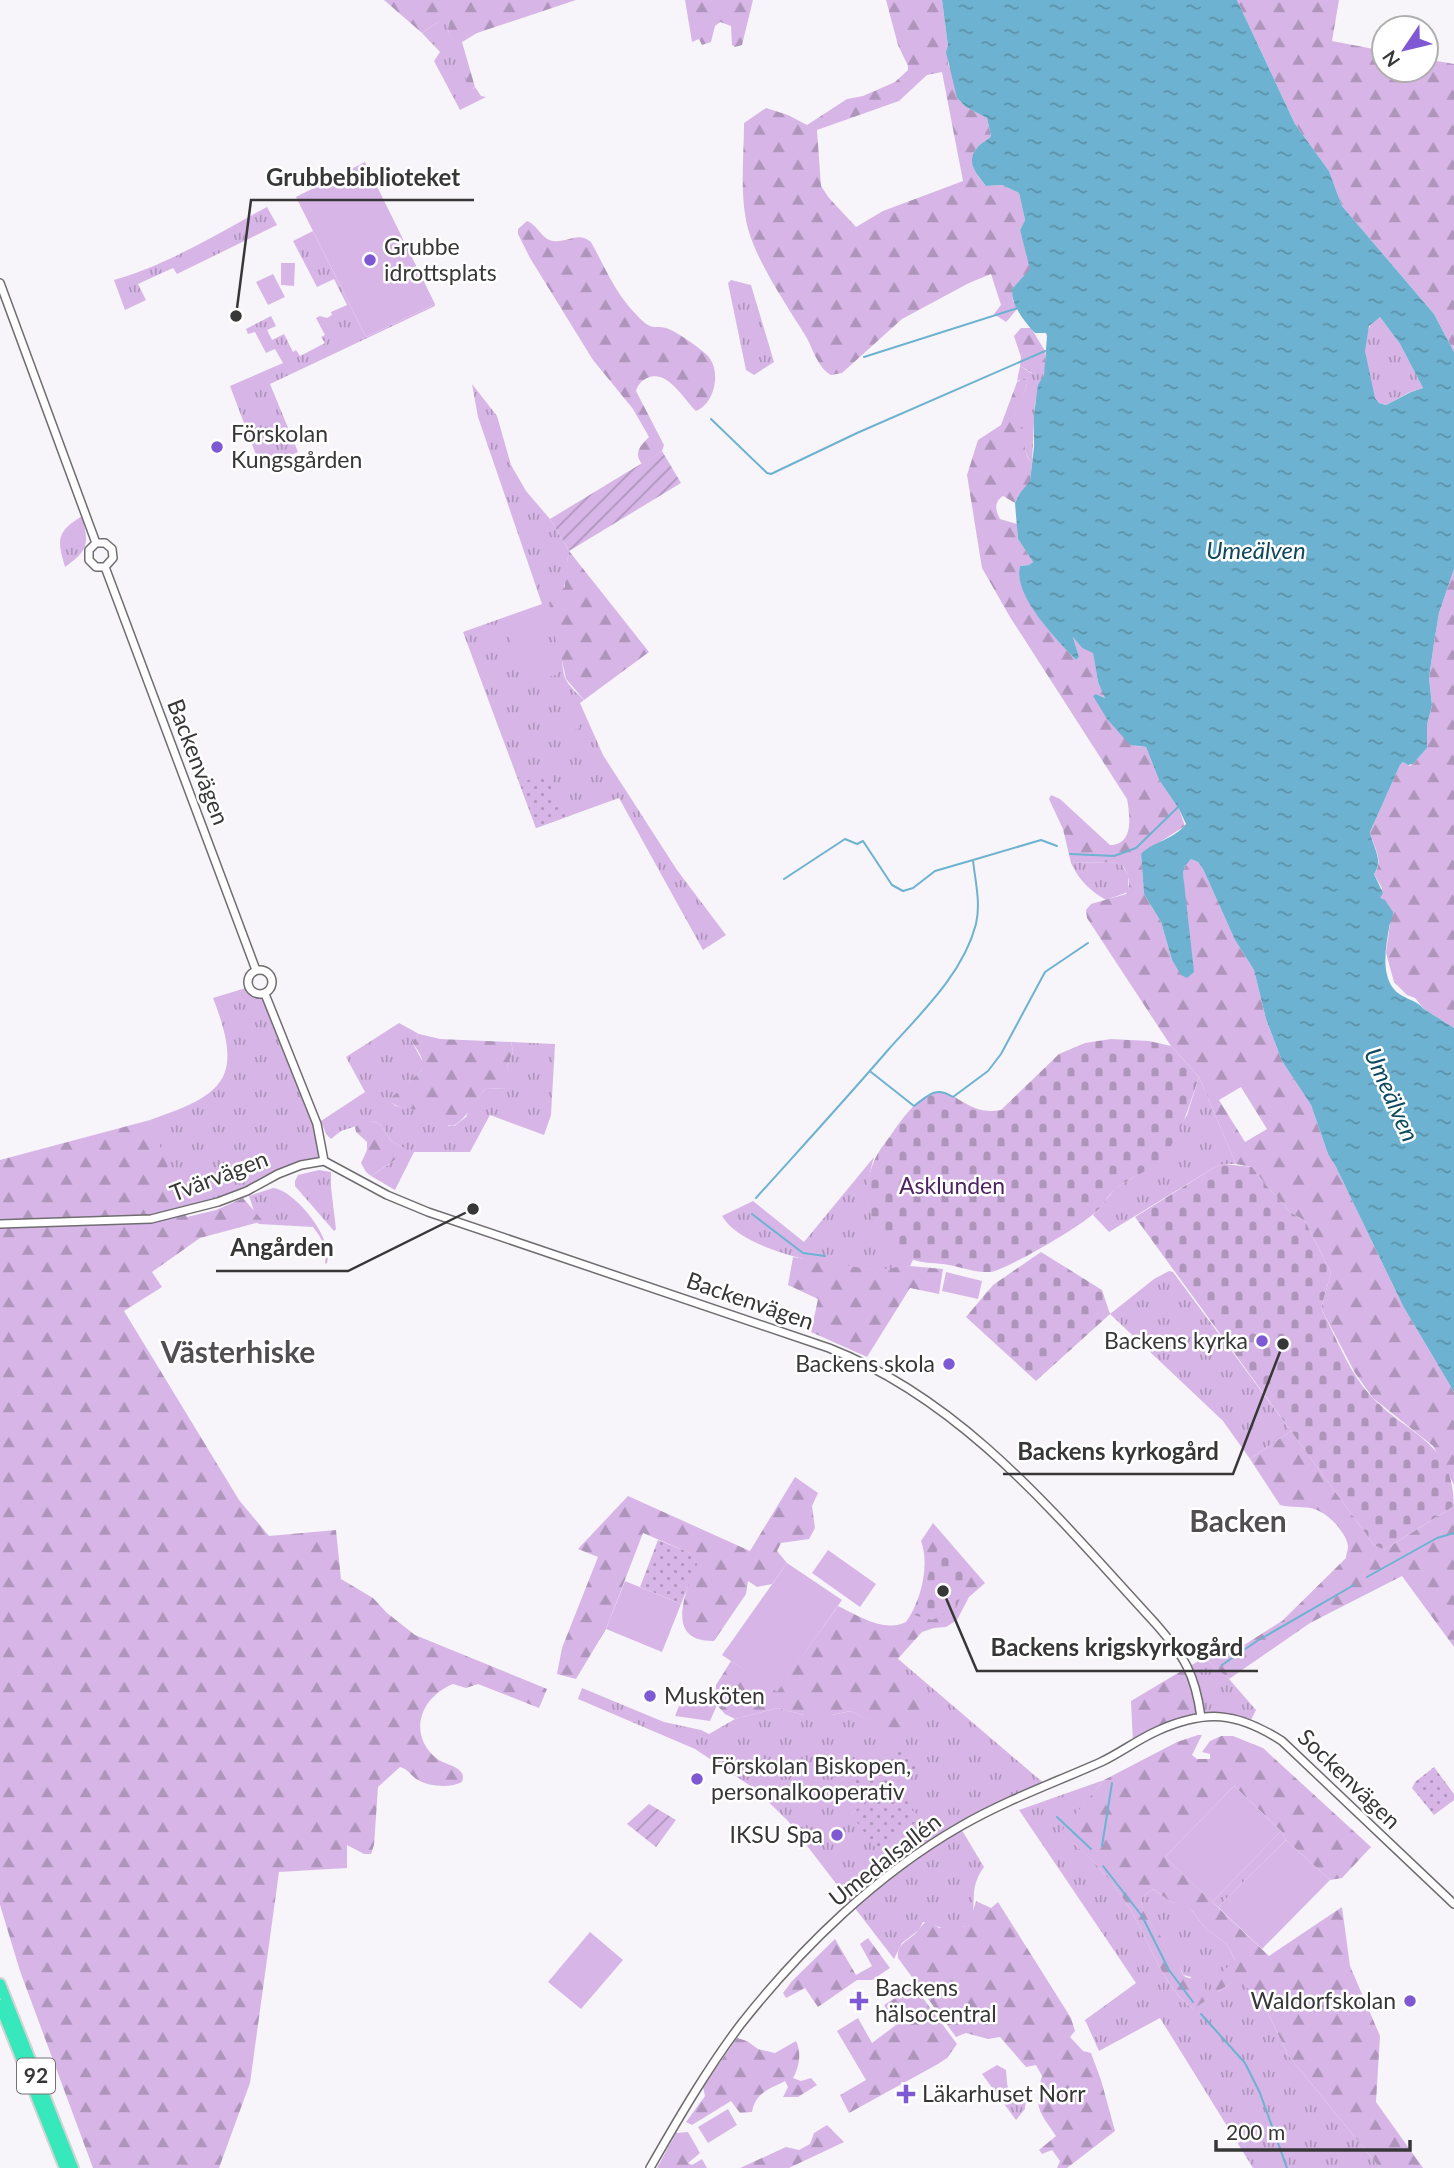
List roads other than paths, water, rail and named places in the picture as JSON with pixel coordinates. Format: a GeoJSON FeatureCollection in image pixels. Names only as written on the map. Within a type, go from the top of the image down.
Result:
{"type":"FeatureCollection","features":[{"type":"Feature","properties":{"kind":"highway","name":"92"},"geometry":{"type":"LineString","coordinates":[[0,1984],[73,2168]]}},
{"type":"Feature","properties":{"kind":"highway","name":"92"},"geometry":{"type":"LineString","coordinates":[[0,2005],[65,2168]]}},
{"type":"Feature","properties":{"kind":"street","name":"Backenvägen"},"geometry":{"type":"LineString","coordinates":[[0,282],[96,543]]}},
{"type":"Feature","properties":{"kind":"street","name":"Backenvägen"},"geometry":{"type":"LineString","coordinates":[[96,543],[105,543],[112,550],[113,558],[105,567],[96,567],[89,560],[89,550],[96,543]]}},
{"type":"Feature","properties":{"kind":"street","name":"Backenvägen"},"geometry":{"type":"LineString","coordinates":[[105,567],[256,970]]}},
{"type":"Feature","properties":{"kind":"street","name":"Backenvägen"},"geometry":{"type":"LineString","coordinates":[[256,970],[266,971],[272,979],[271,988],[265,994],[256,994],[249,987],[249,977],[256,970]]}},
{"type":"Feature","properties":{"kind":"street","name":"Backenvägen"},"geometry":{"type":"LineString","coordinates":[[265,994],[317,1124],[324,1161],[387,1195],[428,1212],[829,1348],[890,1377],[940,1410],[1005,1463],[1155,1623],[1176,1647],[1188,1667],[1198,1691],[1201,1717]]}},
{"type":"Feature","properties":{"kind":"street","name":"Tvärvägen"},"geometry":{"type":"LineString","coordinates":[[0,1224],[117,1222],[161,1218],[218,1202],[301,1165],[324,1161]]}},
{"type":"Feature","properties":{"kind":"street","name":"Sockenvägen"},"geometry":{"type":"LineString","coordinates":[[1201,1717],[1229,1717],[1250,1722],[1282,1741],[1454,1904]]}},
{"type":"Feature","properties":{"kind":"street","name":"Umedalsallén"},"geometry":{"type":"LineString","coordinates":[[650,2168],[682,2113],[740,2026],[788,1967],[887,1876],[959,1826],[1009,1800],[1106,1760],[1156,1731],[1201,1717]]}},
{"type":"Feature","properties":{"kind":"water","name":"Umeälven"},"geometry":{"type":"Polygon","coordinates":[[[942,0],[1237,0],[1295,124],[1329,171],[1342,206],[1434,314],[1454,352],[1454,569],[1439,613],[1434,643],[1429,678],[1432,705],[1427,725],[1427,748],[1413,764],[1403,762],[1400,765],[1370,832],[1378,859],[1374,874],[1383,893],[1380,898],[1385,900],[1393,912],[1386,951],[1389,982],[1400,995],[1454,1028],[1454,1392],[1403,1306],[1328,1154],[1311,1105],[1282,1061],[1266,1019],[1254,970],[1235,940],[1203,869],[1198,862],[1191,859],[1183,873],[1194,972],[1187,978],[1181,975],[1172,960],[1161,922],[1144,894],[1141,854],[1186,824],[1159,780],[1146,747],[1130,745],[1107,719],[1093,696],[1096,694],[1105,698],[1098,682],[1093,653],[1082,648],[1073,637],[1079,657],[1076,660],[1038,617],[1023,590],[1019,578],[1020,566],[1033,562],[1018,539],[1015,503],[1030,481],[1034,414],[1038,385],[1044,375],[1047,336],[1046,333],[1035,333],[1016,307],[1012,289],[1030,269],[1020,230],[1025,220],[1019,193],[1002,185],[986,186],[974,168],[974,153],[978,146],[991,136],[987,118],[966,107],[957,98],[946,52],[948,46],[942,0]],[[1380,317],[1369,326],[1365,351],[1375,398],[1379,403],[1386,405],[1423,388],[1400,344],[1380,317]]]}},
{"type":"Feature","properties":{"kind":"waterway"},"geometry":{"type":"LineString","coordinates":[[864,357],[1018,308]]}},
{"type":"Feature","properties":{"kind":"waterway"},"geometry":{"type":"LineString","coordinates":[[711,419],[771,474],[857,433],[1045,351]]}},
{"type":"Feature","properties":{"kind":"waterway"},"geometry":{"type":"LineString","coordinates":[[1070,854],[1114,856],[1136,848],[1178,807]]}},
{"type":"Feature","properties":{"kind":"waterway"},"geometry":{"type":"LineString","coordinates":[[784,879],[845,839],[857,844],[863,841],[892,885],[903,891],[913,888],[935,871],[1041,840],[1057,846]]}},
{"type":"Feature","properties":{"kind":"waterway"},"geometry":{"type":"LineString","coordinates":[[756,1198],[927,1007],[951,976],[970,942],[976,924],[978,900],[973,860]]}},
{"type":"Feature","properties":{"kind":"waterway"},"geometry":{"type":"LineString","coordinates":[[871,1072],[914,1106],[928,1095],[937,1092],[953,1097],[988,1071],[1001,1054],[1045,972],[1088,943]]}},
{"type":"Feature","properties":{"kind":"waterway"},"geometry":{"type":"LineString","coordinates":[[752,1214],[803,1253],[825,1256]]}},
{"type":"Feature","properties":{"kind":"waterway"},"geometry":{"type":"LineString","coordinates":[[1367,1577],[1437,1538],[1454,1533]]}},
{"type":"Feature","properties":{"kind":"waterway"},"geometry":{"type":"LineString","coordinates":[[1222,1665],[1257,1641],[1354,1585]]}},
{"type":"Feature","properties":{"kind":"waterway"},"geometry":{"type":"LineString","coordinates":[[1102,1846],[1112,1783]]}},
{"type":"Feature","properties":{"kind":"waterway"},"geometry":{"type":"LineString","coordinates":[[1057,1817],[1091,1849]]}},
{"type":"Feature","properties":{"kind":"waterway"},"geometry":{"type":"LineString","coordinates":[[1103,1866],[1142,1916],[1169,1970],[1193,2002]]}},
{"type":"Feature","properties":{"kind":"waterway"},"geometry":{"type":"LineString","coordinates":[[1201,2014],[1245,2063],[1260,2093],[1287,2168]]}},
{"type":"Feature","properties":{"kind":"place","name":"Grubbe idrottsplats"},"geometry":{"type":"Point","coordinates":[370,260]}},
{"type":"Feature","properties":{"kind":"place","name":"Grubbebiblioteket"},"geometry":{"type":"Point","coordinates":[236,316]}},
{"type":"Feature","properties":{"kind":"place","name":"Förskolan Kungsgården"},"geometry":{"type":"Point","coordinates":[217,447]}},
{"type":"Feature","properties":{"kind":"place","name":"Angården"},"geometry":{"type":"Point","coordinates":[473,1209]}},
{"type":"Feature","properties":{"kind":"place","name":"Backens kyrka"},"geometry":{"type":"Point","coordinates":[1262,1341]}},
{"type":"Feature","properties":{"kind":"place","name":"Backens kyrkogård"},"geometry":{"type":"Point","coordinates":[1283,1344]}},
{"type":"Feature","properties":{"kind":"place","name":"Backens skola"},"geometry":{"type":"Point","coordinates":[949,1364]}},
{"type":"Feature","properties":{"kind":"place","name":"Backens krigskyrkogård"},"geometry":{"type":"Point","coordinates":[943,1591]}},
{"type":"Feature","properties":{"kind":"place","name":"Musköten"},"geometry":{"type":"Point","coordinates":[650,1696]}},
{"type":"Feature","properties":{"kind":"place","name":"Förskolan Biskopen, personalkooperativ"},"geometry":{"type":"Point","coordinates":[697,1779]}},
{"type":"Feature","properties":{"kind":"place","name":"IKSU Spa"},"geometry":{"type":"Point","coordinates":[837,1835]}},
{"type":"Feature","properties":{"kind":"place","name":"Backens hälsocentral"},"geometry":{"type":"Point","coordinates":[859,2001]}},
{"type":"Feature","properties":{"kind":"place","name":"Waldorfskolan"},"geometry":{"type":"Point","coordinates":[1410,2001]}},
{"type":"Feature","properties":{"kind":"place","name":"Läkarhuset Norr"},"geometry":{"type":"Point","coordinates":[906,2094]}},
{"type":"Feature","properties":{"kind":"district","name":"Västerhiske"},"geometry":{"type":"Point","coordinates":[238,1353]}},
{"type":"Feature","properties":{"kind":"district","name":"Backen"},"geometry":{"type":"Point","coordinates":[1238,1522]}},
{"type":"Feature","properties":{"kind":"park label","name":"Asklunden"},"geometry":{"type":"Point","coordinates":[952,1186]}}]}
